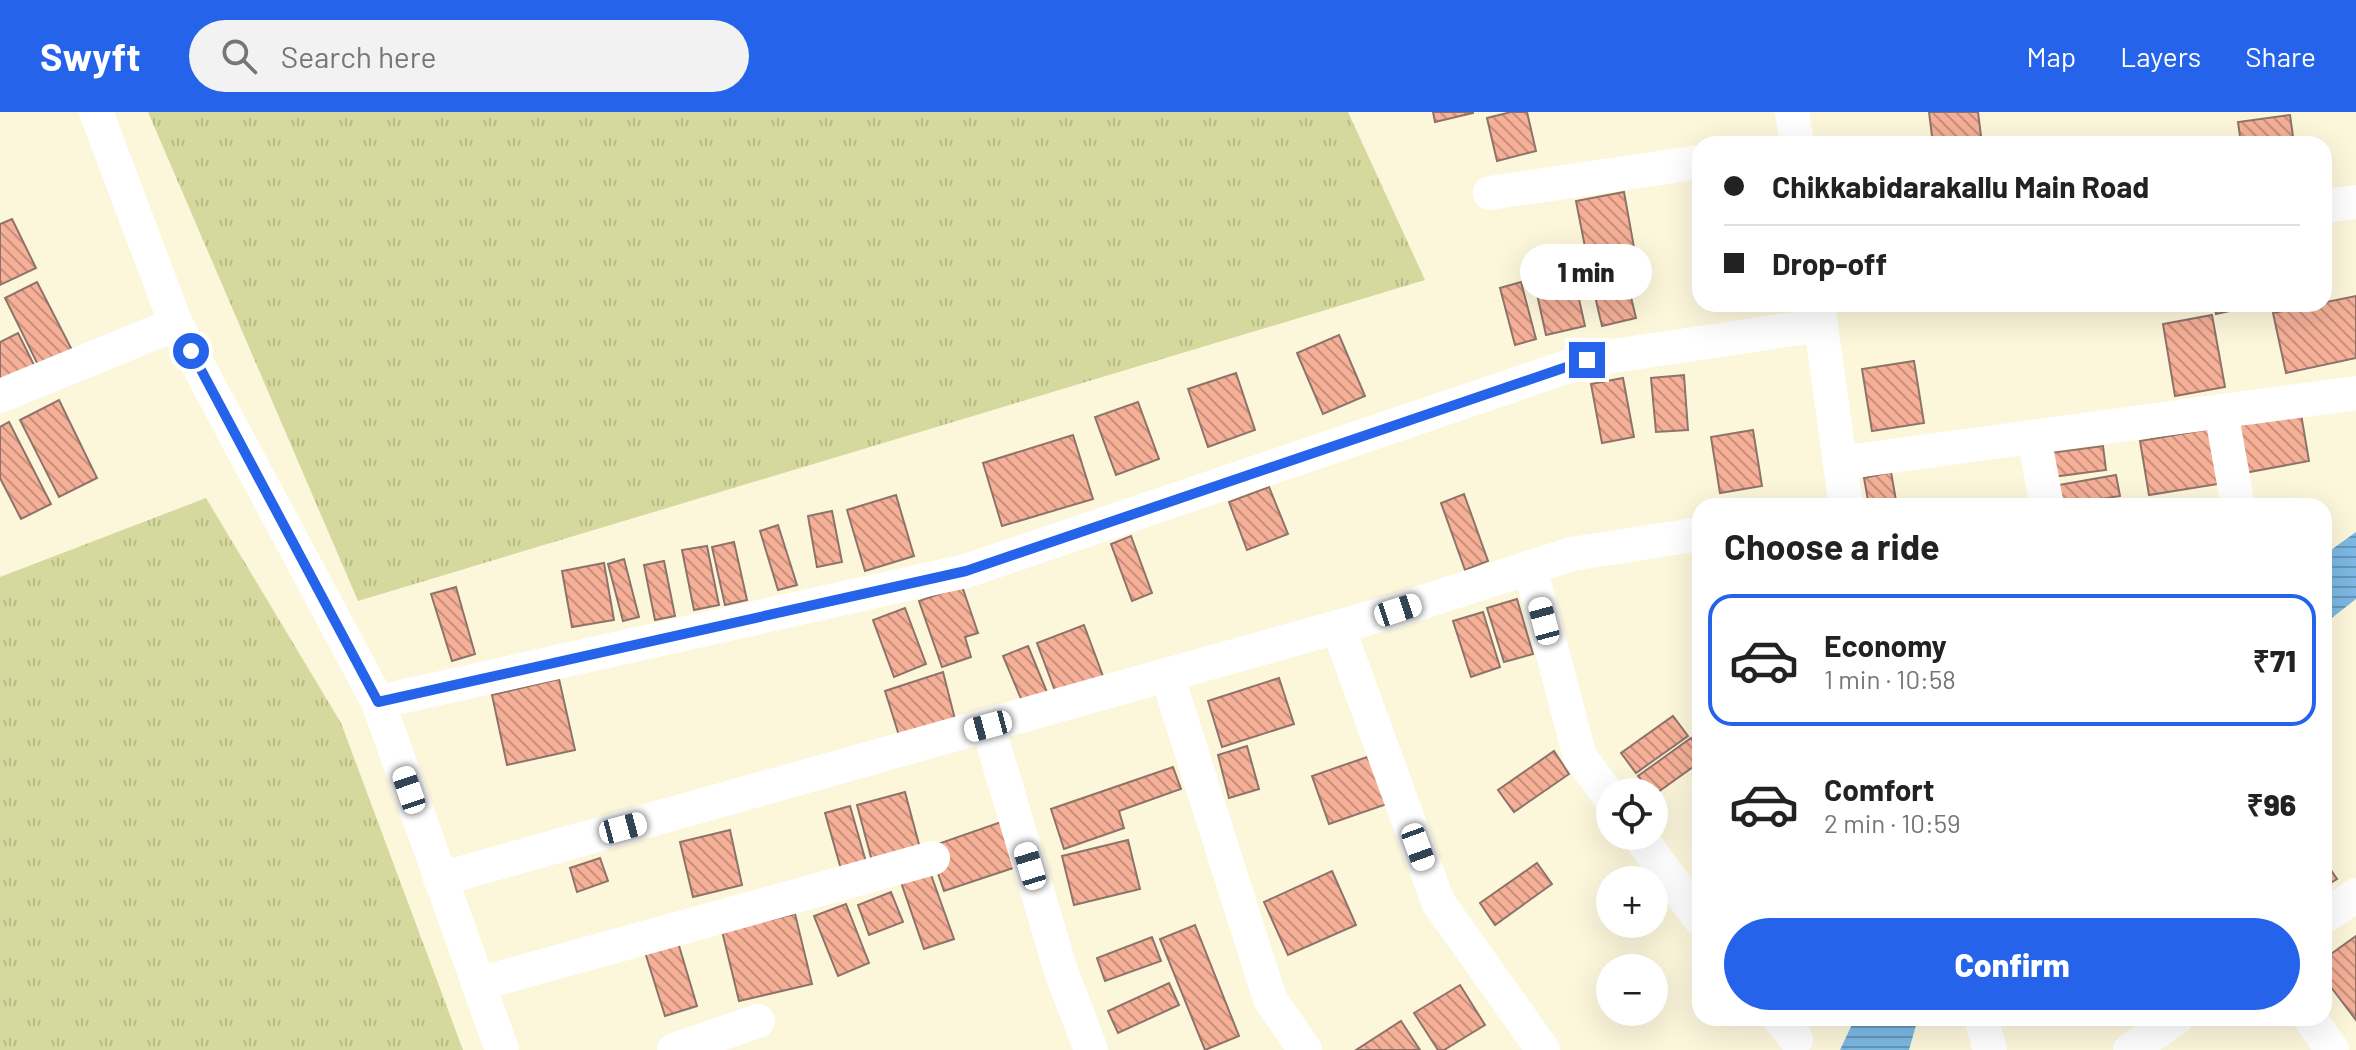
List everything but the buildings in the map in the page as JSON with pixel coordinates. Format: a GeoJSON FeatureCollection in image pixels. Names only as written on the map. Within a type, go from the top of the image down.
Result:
{"type":"FeatureCollection","features":[{"type":"Feature","properties":{"kind":"street"},"geometry":{"type":"LineString","coordinates":[[96,112],[176,324],[378,702],[502,1050]]}},
{"type":"Feature","properties":{"kind":"street"},"geometry":{"type":"LineString","coordinates":[[1792,112],[1796,136]]}},
{"type":"Feature","properties":{"kind":"street"},"geometry":{"type":"LineString","coordinates":[[1490,193],[1692,163]]}},
{"type":"Feature","properties":{"kind":"street"},"geometry":{"type":"LineString","coordinates":[[2332,205],[2356,202]]}},
{"type":"Feature","properties":{"kind":"street"},"geometry":{"type":"LineString","coordinates":[[378,702],[966,571],[1587,360],[1820,314],[1845,498]]}},
{"type":"Feature","properties":{"kind":"street"},"geometry":{"type":"LineString","coordinates":[[0,396],[176,324]]}},
{"type":"Feature","properties":{"kind":"street"},"geometry":{"type":"LineString","coordinates":[[1840,463],[2356,393]]}},
{"type":"Feature","properties":{"kind":"street"},"geometry":{"type":"LineString","coordinates":[[2221,411],[2237,498]]}},
{"type":"Feature","properties":{"kind":"street"},"geometry":{"type":"LineString","coordinates":[[2034,437],[2045,498]]}},
{"type":"Feature","properties":{"kind":"street"},"geometry":{"type":"LineString","coordinates":[[440,879],[1338,627],[1572,554],[1692,535]]}},
{"type":"Feature","properties":{"kind":"street"},"geometry":{"type":"LineString","coordinates":[[1530,567],[1580,757],[1596,778]]}},
{"type":"Feature","properties":{"kind":"street"},"geometry":{"type":"LineString","coordinates":[[1338,627],[1438,902],[1543,1050]]}},
{"type":"Feature","properties":{"kind":"street"},"geometry":{"type":"LineString","coordinates":[[1167,675],[1270,999],[1305,1050]]}},
{"type":"Feature","properties":{"kind":"street"},"geometry":{"type":"LineString","coordinates":[[988,726],[1061,971],[1091,1050]]}},
{"type":"Feature","properties":{"kind":"street"},"geometry":{"type":"LineString","coordinates":[[1649,850],[1692,908]]}},
{"type":"Feature","properties":{"kind":"street"},"geometry":{"type":"LineString","coordinates":[[478,984],[933,858]]}},
{"type":"Feature","properties":{"kind":"street"},"geometry":{"type":"LineString","coordinates":[[2332,912],[2356,895]]}},
{"type":"Feature","properties":{"kind":"street"},"geometry":{"type":"LineString","coordinates":[[674,1050],[758,1021]]}},
{"type":"Feature","properties":{"kind":"street"},"geometry":{"type":"LineString","coordinates":[[1963,1050],[1969,1026]]}},
{"type":"Feature","properties":{"kind":"street"},"geometry":{"type":"LineString","coordinates":[[1983,1026],[1990,1050]]}},
{"type":"Feature","properties":{"kind":"street"},"geometry":{"type":"LineString","coordinates":[[2130,1050],[2165,1026]]}},
{"type":"Feature","properties":{"kind":"street"},"geometry":{"type":"LineString","coordinates":[[2316,1026],[2332,1050]]}},
{"type":"Feature","properties":{"kind":"green space"},"geometry":{"type":"Polygon","coordinates":[[[148,112],[1348,112],[1425,280],[358,601],[148,112]]]}},
{"type":"Feature","properties":{"kind":"green space"},"geometry":{"type":"Polygon","coordinates":[[[206,498],[341,723],[463,1050],[0,1050],[0,577],[206,498]]]}},
{"type":"Feature","properties":{"kind":"water"},"geometry":{"type":"Polygon","coordinates":[[[2356,532],[2356,599],[2332,618],[2332,549],[2356,532]]]}},
{"type":"Feature","properties":{"kind":"water"},"geometry":{"type":"Polygon","coordinates":[[[1851,1026],[1916,1026],[1909,1050],[1840,1050],[1851,1026]]]}},
{"type":"Feature","properties":{"kind":"route"},"geometry":{"type":"LineString","coordinates":[[191,351],[378,702],[966,571],[1587,360]]}}]}
